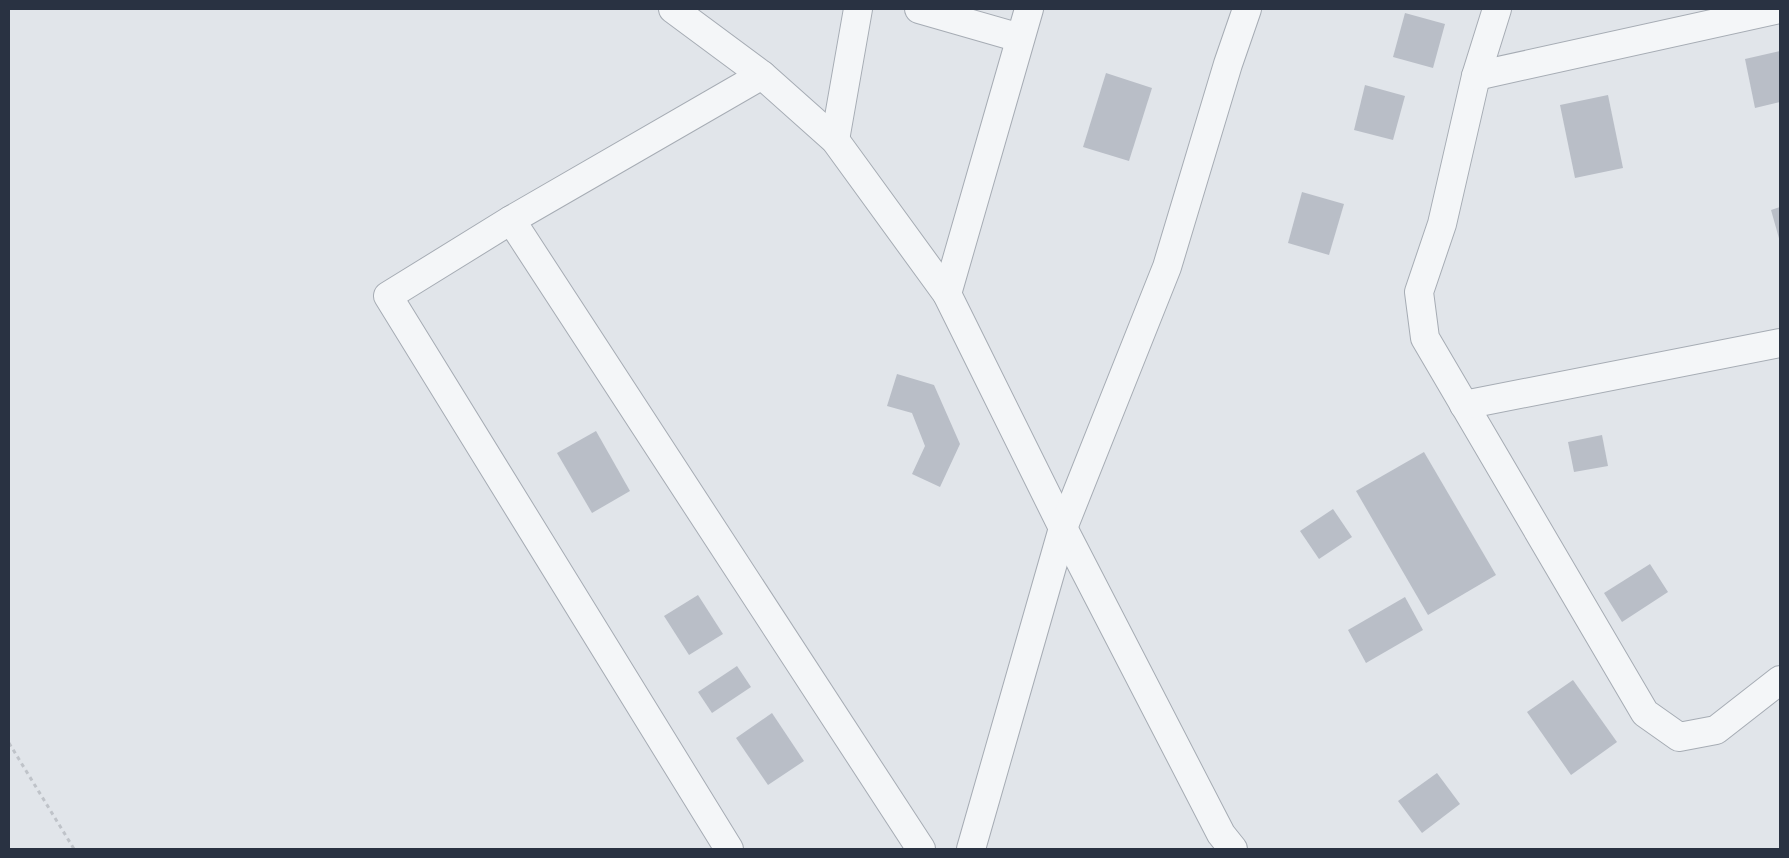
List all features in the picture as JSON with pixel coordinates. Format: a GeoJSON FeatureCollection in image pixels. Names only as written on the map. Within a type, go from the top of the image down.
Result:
{"type":"FeatureCollection","features":[{"type":"Feature","properties":{"kind":"street"},"geometry":{"type":"LineString","coordinates":[[673,9],[762,74],[835,140],[948,294],[1063,528],[1221,834],[1233,849]]}},
{"type":"Feature","properties":{"kind":"street"},"geometry":{"type":"LineString","coordinates":[[835,140],[858,9]]}},
{"type":"Feature","properties":{"kind":"street"},"geometry":{"type":"LineString","coordinates":[[919,9],[1020,38]]}},
{"type":"Feature","properties":{"kind":"street"},"geometry":{"type":"LineString","coordinates":[[948,294],[1029,9]]}},
{"type":"Feature","properties":{"kind":"street"},"geometry":{"type":"LineString","coordinates":[[971,849],[1063,528],[1167,267],[1228,64],[1247,9]]}},
{"type":"Feature","properties":{"kind":"street"},"geometry":{"type":"LineString","coordinates":[[1497,9],[1476,76],[1442,224],[1419,292],[1425,338],[1645,714],[1679,737],[1716,730],[1780,680]]}},
{"type":"Feature","properties":{"kind":"street"},"geometry":{"type":"LineString","coordinates":[[1476,76],[1780,9]]}},
{"type":"Feature","properties":{"kind":"street"},"geometry":{"type":"LineString","coordinates":[[729,849],[388,296],[512,220],[762,74]]}},
{"type":"Feature","properties":{"kind":"street"},"geometry":{"type":"LineString","coordinates":[[512,220],[921,849]]}},
{"type":"Feature","properties":{"kind":"street"},"geometry":{"type":"LineString","coordinates":[[1464,405],[1780,343]]}},
{"type":"Feature","properties":{"kind":"path"},"geometry":{"type":"LineString","coordinates":[[9,743],[74,849]]}},
{"type":"Feature","properties":{"kind":"building"},"geometry":{"type":"Polygon","coordinates":[[[1405,13],[1445,24],[1433,68],[1393,57],[1405,13]]]}},
{"type":"Feature","properties":{"kind":"building"},"geometry":{"type":"Polygon","coordinates":[[[1780,51],[1780,102],[1755,108],[1745,59],[1780,51]]]}},
{"type":"Feature","properties":{"kind":"building"},"geometry":{"type":"Polygon","coordinates":[[[1106,73],[1152,88],[1129,161],[1083,147],[1106,73]]]}},
{"type":"Feature","properties":{"kind":"building"},"geometry":{"type":"Polygon","coordinates":[[[1365,85],[1405,96],[1393,140],[1354,130],[1365,85]]]}},
{"type":"Feature","properties":{"kind":"building"},"geometry":{"type":"Polygon","coordinates":[[[1608,95],[1623,168],[1575,178],[1560,105],[1608,95]]]}},
{"type":"Feature","properties":{"kind":"building"},"geometry":{"type":"Polygon","coordinates":[[[1302,192],[1344,204],[1329,255],[1288,243],[1302,192]]]}},
{"type":"Feature","properties":{"kind":"building"},"geometry":{"type":"Polygon","coordinates":[[[1780,207],[1780,242],[1771,210],[1780,207]]]}},
{"type":"Feature","properties":{"kind":"building"},"geometry":{"type":"Polygon","coordinates":[[[897,374],[934,385],[960,444],[940,487],[912,474],[925,446],[912,413],[887,406],[897,374]]]}},
{"type":"Feature","properties":{"kind":"building"},"geometry":{"type":"Polygon","coordinates":[[[596,431],[630,491],[592,513],[557,453],[596,431]]]}},
{"type":"Feature","properties":{"kind":"building"},"geometry":{"type":"Polygon","coordinates":[[[1602,435],[1608,466],[1574,472],[1568,442],[1602,435]]]}},
{"type":"Feature","properties":{"kind":"building"},"geometry":{"type":"Polygon","coordinates":[[[1424,452],[1496,575],[1428,615],[1356,491],[1424,452]]]}},
{"type":"Feature","properties":{"kind":"building"},"geometry":{"type":"Polygon","coordinates":[[[1333,509],[1352,537],[1319,559],[1300,531],[1333,509]]]}},
{"type":"Feature","properties":{"kind":"building"},"geometry":{"type":"Polygon","coordinates":[[[1650,564],[1668,592],[1622,622],[1604,593],[1650,564]]]}},
{"type":"Feature","properties":{"kind":"building"},"geometry":{"type":"Polygon","coordinates":[[[698,595],[723,634],[689,655],[664,616],[698,595]]]}},
{"type":"Feature","properties":{"kind":"building"},"geometry":{"type":"Polygon","coordinates":[[[1405,597],[1423,630],[1366,663],[1348,630],[1405,597]]]}},
{"type":"Feature","properties":{"kind":"building"},"geometry":{"type":"Polygon","coordinates":[[[737,666],[751,687],[712,713],[698,692],[737,666]]]}},
{"type":"Feature","properties":{"kind":"building"},"geometry":{"type":"Polygon","coordinates":[[[1573,680],[1617,742],[1571,775],[1527,712],[1573,680]]]}},
{"type":"Feature","properties":{"kind":"building"},"geometry":{"type":"Polygon","coordinates":[[[772,713],[804,761],[768,785],[736,738],[772,713]]]}},
{"type":"Feature","properties":{"kind":"building"},"geometry":{"type":"Polygon","coordinates":[[[1437,773],[1460,804],[1422,833],[1398,801],[1437,773]]]}}]}
